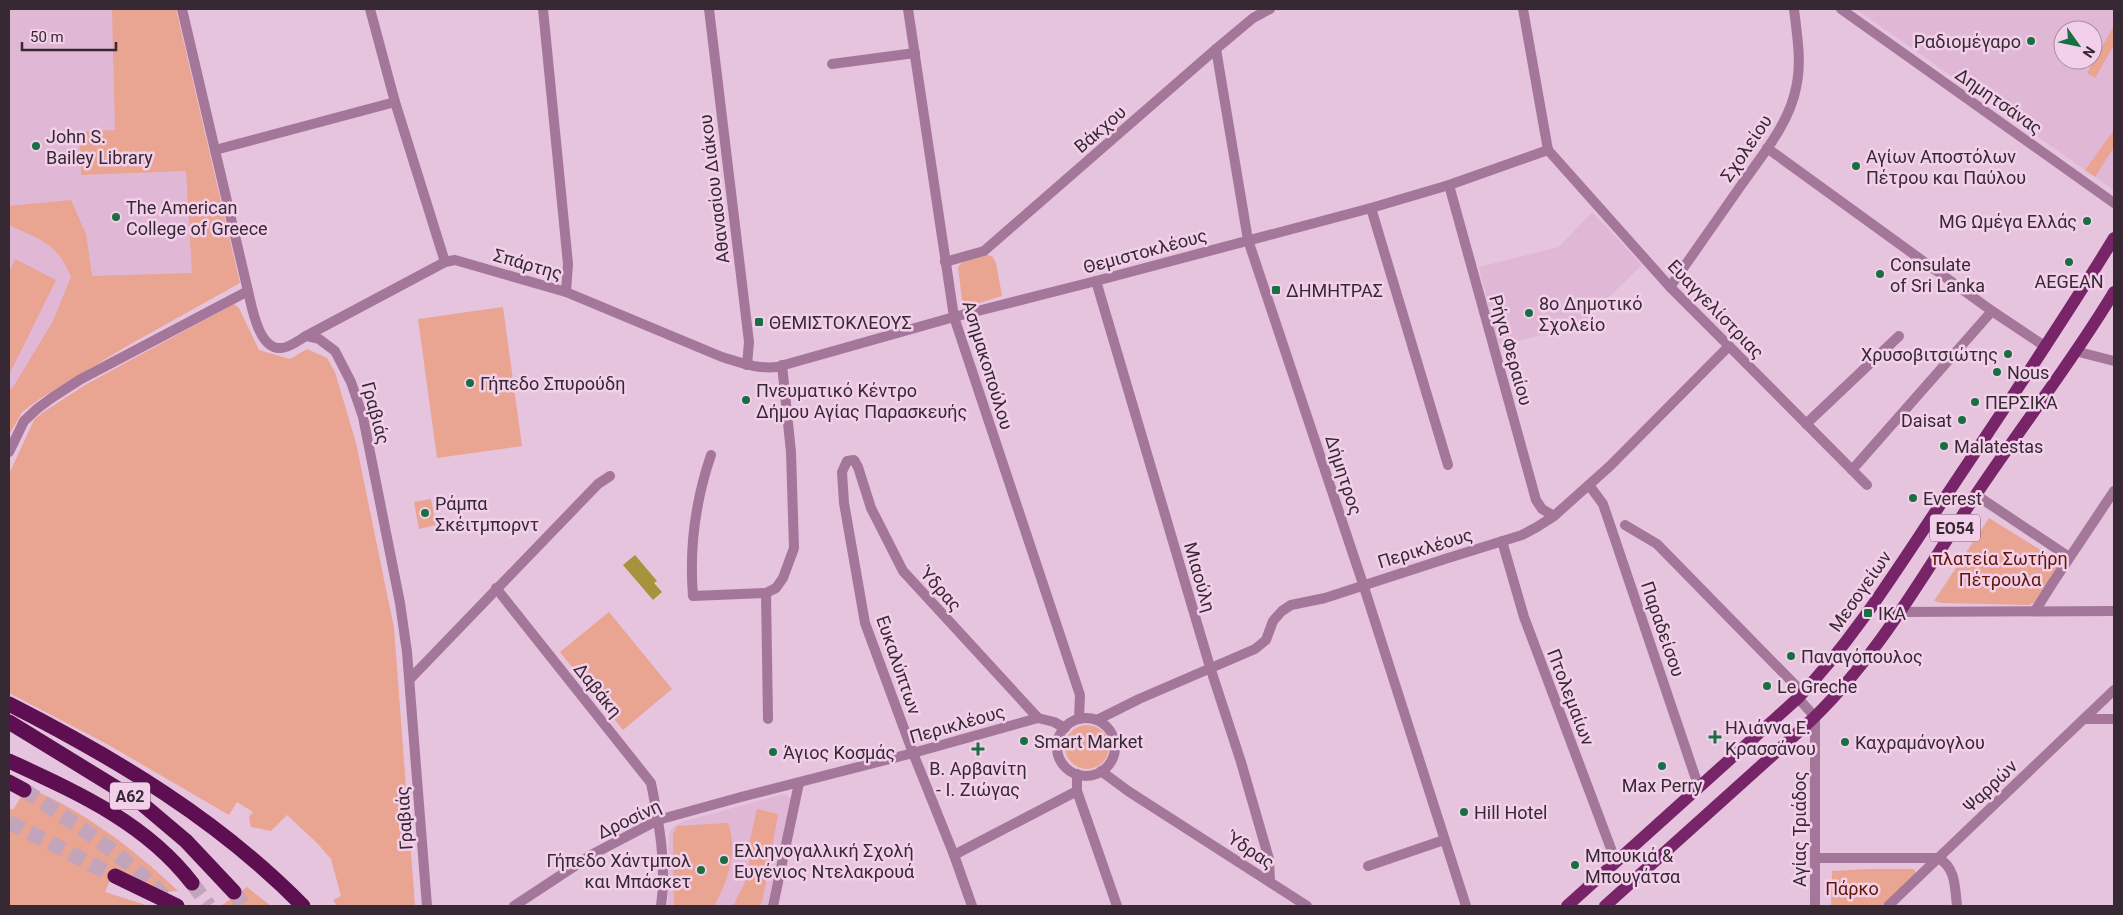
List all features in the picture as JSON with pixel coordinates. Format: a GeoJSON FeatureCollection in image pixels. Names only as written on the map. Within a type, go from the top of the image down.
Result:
{"type":"FeatureCollection","features":[{"type":"Feature","properties":{"kind":"highway"},"geometry":{"type":"LineString","coordinates":[[9,704],[106,756],[183,806],[235,844],[303,906]]}},
{"type":"Feature","properties":{"kind":"highway","name":"Α62"},"geometry":{"type":"LineString","coordinates":[[9,722],[141,803],[186,841],[234,892]]}},
{"type":"Feature","properties":{"kind":"highway"},"geometry":{"type":"LineString","coordinates":[[9,761],[70,789],[122,818],[164,851],[192,883]]}},
{"type":"Feature","properties":{"kind":"highway"},"geometry":{"type":"LineString","coordinates":[[9,782],[24,790]]}},
{"type":"Feature","properties":{"kind":"highway"},"geometry":{"type":"LineString","coordinates":[[114,876],[177,906]]}},
{"type":"Feature","properties":{"kind":"main road","name":"Μεσογείων"},"geometry":{"type":"LineString","coordinates":[[1567,906],[1801,696],[1816,680],[1868,613],[2046,347],[2114,238]]}},
{"type":"Feature","properties":{"kind":"main road","name":"ΕΟ54"},"geometry":{"type":"LineString","coordinates":[[1605,906],[1815,716],[1866,657],[1900,612],[1976,495],[2114,292]]}},
{"type":"Feature","properties":{"kind":"street"},"geometry":{"type":"LineString","coordinates":[[182,9],[248,291],[259,330],[270,345],[283,348],[445,262],[396,102],[370,9]]}},
{"type":"Feature","properties":{"kind":"street"},"geometry":{"type":"LineString","coordinates":[[543,9],[568,264],[566,292]]}},
{"type":"Feature","properties":{"kind":"street","name":"Αθανασίου Διάκου"},"geometry":{"type":"LineString","coordinates":[[708,9],[749,342],[747,365]]}},
{"type":"Feature","properties":{"kind":"street","name":"Ασημακοπούλου"},"geometry":{"type":"LineString","coordinates":[[908,9],[954,317],[1080,694],[1079,719]]}},
{"type":"Feature","properties":{"kind":"street","name":"Βάκχου"},"geometry":{"type":"LineString","coordinates":[[945,262],[984,252],[1216,49],[1253,14],[1270,9]]}},
{"type":"Feature","properties":{"kind":"street"},"geometry":{"type":"LineString","coordinates":[[1523,9],[1548,150]]}},
{"type":"Feature","properties":{"kind":"street","name":"Σχολείου"},"geometry":{"type":"LineString","coordinates":[[1670,287],[1767,148],[1788,114],[1796,88],[1799,60],[1794,9]]}},
{"type":"Feature","properties":{"kind":"street","name":"Δημητσάνας"},"geometry":{"type":"LineString","coordinates":[[1841,9],[2114,202]]}},
{"type":"Feature","properties":{"kind":"street","name":"Δήμητρος"},"geometry":{"type":"LineString","coordinates":[[1216,49],[1248,240],[1363,584],[1466,906]]}},
{"type":"Feature","properties":{"kind":"street"},"geometry":{"type":"LineString","coordinates":[[832,64],[915,53]]}},
{"type":"Feature","properties":{"kind":"street"},"geometry":{"type":"LineString","coordinates":[[215,150],[396,102]]}},
{"type":"Feature","properties":{"kind":"street"},"geometry":{"type":"LineString","coordinates":[[1767,148],[1992,311],[2046,347]]}},
{"type":"Feature","properties":{"kind":"street","name":"Θεμιστοκλέους"},"geometry":{"type":"LineString","coordinates":[[747,365],[761,368],[782,366],[954,317],[1096,282],[1448,186],[1548,150]]}},
{"type":"Feature","properties":{"kind":"street","name":"Ευαγγελίστριας"},"geometry":{"type":"LineString","coordinates":[[1548,150],[1670,287],[1867,485]]}},
{"type":"Feature","properties":{"kind":"street","name":"Ρήγα Φεραίου"},"geometry":{"type":"LineString","coordinates":[[1448,186],[1536,500],[1542,509],[1554,516]]}},
{"type":"Feature","properties":{"kind":"street"},"geometry":{"type":"LineString","coordinates":[[1371,208],[1448,465]]}},
{"type":"Feature","properties":{"kind":"street","name":"Σπάρτης"},"geometry":{"type":"LineString","coordinates":[[445,262],[461,261],[566,292],[713,353],[747,365]]}},
{"type":"Feature","properties":{"kind":"street","name":"Μιαούλη"},"geometry":{"type":"LineString","coordinates":[[1096,282],[1210,667],[1242,762],[1269,859],[1270,882]]}},
{"type":"Feature","properties":{"kind":"street"},"geometry":{"type":"LineString","coordinates":[[9,452],[24,421],[30,414],[53,397],[80,379],[248,291]]}},
{"type":"Feature","properties":{"kind":"street"},"geometry":{"type":"LineString","coordinates":[[1852,470],[1992,311]]}},
{"type":"Feature","properties":{"kind":"street","name":"Γραβιάς"},"geometry":{"type":"LineString","coordinates":[[306,336],[319,339],[336,351],[359,403],[400,603],[410,679],[426,906]]}},
{"type":"Feature","properties":{"kind":"street"},"geometry":{"type":"LineString","coordinates":[[1806,424],[1899,336]]}},
{"type":"Feature","properties":{"kind":"street","name":"Περικλέους"},"geometry":{"type":"LineString","coordinates":[[1097,720],[1132,702],[1255,649],[1266,640],[1273,621],[1291,605],[1325,598],[1363,584],[1522,535],[1554,516],[1729,346]]}},
{"type":"Feature","properties":{"kind":"street"},"geometry":{"type":"LineString","coordinates":[[2075,351],[2114,361]]}},
{"type":"Feature","properties":{"kind":"street"},"geometry":{"type":"LineString","coordinates":[[711,455],[702,482],[694,519],[691,569],[693,596],[766,593],[776,588],[784,578],[794,548],[791,452],[782,366]]}},
{"type":"Feature","properties":{"kind":"street","name":"Ύδρας"},"geometry":{"type":"LineString","coordinates":[[854,460],[858,466],[871,508],[903,571],[1038,718]]}},
{"type":"Feature","properties":{"kind":"street","name":"Ευκαλύπτων"},"geometry":{"type":"LineString","coordinates":[[854,460],[847,461],[842,472],[844,503],[865,623],[912,753],[954,855],[972,906]]}},
{"type":"Feature","properties":{"kind":"street"},"geometry":{"type":"LineString","coordinates":[[410,679],[598,484],[610,476]]}},
{"type":"Feature","properties":{"kind":"street","name":"Παραδείσου"},"geometry":{"type":"LineString","coordinates":[[1589,484],[1603,504],[1698,788]]}},
{"type":"Feature","properties":{"kind":"street"},"geometry":{"type":"LineString","coordinates":[[2036,611],[2069,557],[2114,491]]}},
{"type":"Feature","properties":{"kind":"street"},"geometry":{"type":"LineString","coordinates":[[1976,495],[2069,557]]}},
{"type":"Feature","properties":{"kind":"street"},"geometry":{"type":"LineString","coordinates":[[1625,525],[1657,544],[1801,696],[1815,716]]}},
{"type":"Feature","properties":{"kind":"street","name":"Πτολεμαίων"},"geometry":{"type":"LineString","coordinates":[[1502,541],[1524,617],[1616,862]]}},
{"type":"Feature","properties":{"kind":"street","name":"Δαβάκη"},"geometry":{"type":"LineString","coordinates":[[496,588],[651,783],[658,820],[663,878],[661,906]]}},
{"type":"Feature","properties":{"kind":"street"},"geometry":{"type":"LineString","coordinates":[[766,593],[768,719]]}},
{"type":"Feature","properties":{"kind":"street"},"geometry":{"type":"LineString","coordinates":[[1900,612],[2114,611]]}},
{"type":"Feature","properties":{"kind":"street","name":"Ψαρρών"},"geometry":{"type":"LineString","coordinates":[[1888,906],[2114,690]]}},
{"type":"Feature","properties":{"kind":"street","name":"Αγίας Τριάδος"},"geometry":{"type":"LineString","coordinates":[[1815,716],[1815,906]]}},
{"type":"Feature","properties":{"kind":"street"},"geometry":{"type":"LineString","coordinates":[[1038,718],[1054,722],[1064,728]]}},
{"type":"Feature","properties":{"kind":"street","name":"Περικλέους"},"geometry":{"type":"LineString","coordinates":[[799,783],[1038,718]]}},
{"type":"Feature","properties":{"kind":"street"},"geometry":{"type":"LineString","coordinates":[[1079,719],[1097,720],[1106,725],[1112,734],[1115,744],[1114,755],[1109,764],[1101,771],[1085,775],[1077,774],[1064,765],[1058,750],[1060,734],[1064,728],[1079,719]]}},
{"type":"Feature","properties":{"kind":"street"},"geometry":{"type":"LineString","coordinates":[[2084,720],[2114,719]]}},
{"type":"Feature","properties":{"kind":"street","name":"Ύδρας"},"geometry":{"type":"LineString","coordinates":[[1101,771],[1128,791],[1308,906]]}},
{"type":"Feature","properties":{"kind":"street"},"geometry":{"type":"LineString","coordinates":[[1077,774],[1077,790],[1117,906]]}},
{"type":"Feature","properties":{"kind":"street"},"geometry":{"type":"LineString","coordinates":[[773,906],[799,783]]}},
{"type":"Feature","properties":{"kind":"street","name":"Δροσίνη"},"geometry":{"type":"LineString","coordinates":[[514,906],[593,854],[658,820],[799,783]]}},
{"type":"Feature","properties":{"kind":"street"},"geometry":{"type":"LineString","coordinates":[[954,855],[1077,790]]}},
{"type":"Feature","properties":{"kind":"street"},"geometry":{"type":"LineString","coordinates":[[1368,866],[1444,840]]}},
{"type":"Feature","properties":{"kind":"street"},"geometry":{"type":"LineString","coordinates":[[1815,858],[1938,858],[1945,862],[1952,873],[1957,906]]}},
{"type":"Feature","properties":{"kind":"shaded area","name":"The American College of Greece"},"geometry":{"type":"Polygon","coordinates":[[[9,9],[174,9],[238,283],[126,345],[9,415],[9,9]]]}},
{"type":"Feature","properties":{"kind":"shaded area"},"geometry":{"type":"Polygon","coordinates":[[[1856,9],[2114,9],[2114,190],[1856,9]]]}},
{"type":"Feature","properties":{"kind":"shaded area"},"geometry":{"type":"Polygon","coordinates":[[[1592,212],[1642,265],[1579,326],[1498,346],[1479,267],[1559,247],[1592,212]]]}},
{"type":"Feature","properties":{"kind":"shaded area"},"geometry":{"type":"Polygon","coordinates":[[[635,555],[657,581],[654,583],[662,592],[653,600],[623,565],[635,555]]]}},
{"type":"Feature","properties":{"kind":"shaded area","name":"Ελληνογαλλική Σχολή Ευγένιος Ντελακρουά"},"geometry":{"type":"Polygon","coordinates":[[[784,794],[792,799],[792,807],[767,906],[668,906],[669,833],[673,827],[685,821],[784,794]]]}},
{"type":"Feature","properties":{"kind":"green space"},"geometry":{"type":"Polygon","coordinates":[[[112,9],[176,9],[240,283],[127,346],[41,398],[22,412],[9,435],[9,387],[12,389],[53,321],[71,277],[66,265],[53,249],[39,239],[9,225],[9,206],[71,200],[86,234],[92,276],[192,273],[186,171],[81,175],[79,132],[115,130],[112,9]]]}},
{"type":"Feature","properties":{"kind":"green space"},"geometry":{"type":"Polygon","coordinates":[[[2114,26],[2114,45],[2103,64],[2103,45],[2114,26]]]}},
{"type":"Feature","properties":{"kind":"green space"},"geometry":{"type":"Polygon","coordinates":[[[2089,70],[2100,70],[2095,78],[2087,73],[2089,70]]]}},
{"type":"Feature","properties":{"kind":"green space"},"geometry":{"type":"Polygon","coordinates":[[[2114,130],[2114,147],[2095,177],[2085,170],[2114,130]]]}},
{"type":"Feature","properties":{"kind":"green space"},"geometry":{"type":"Polygon","coordinates":[[[988,255],[993,257],[996,263],[1002,296],[969,306],[962,300],[958,267],[963,262],[988,255]]]}},
{"type":"Feature","properties":{"kind":"green space"},"geometry":{"type":"Polygon","coordinates":[[[15,259],[56,280],[9,375],[9,272],[15,259]]]}},
{"type":"Feature","properties":{"kind":"green space"},"geometry":{"type":"Polygon","coordinates":[[[234,304],[239,308],[259,350],[290,359],[307,349],[327,358],[335,372],[356,443],[394,628],[415,906],[337,906],[333,900],[341,896],[331,859],[287,815],[271,831],[251,827],[249,817],[253,812],[237,802],[229,815],[107,744],[9,693],[9,474],[34,420],[85,385],[234,304]]]}},
{"type":"Feature","properties":{"kind":"green space","name":"Γήπεδο Σπυρούδη"},"geometry":{"type":"Polygon","coordinates":[[[503,307],[522,446],[437,458],[418,319],[503,307]]]}},
{"type":"Feature","properties":{"kind":"green space","name":"Ράμπα Σκέιτμπορντ"},"geometry":{"type":"Polygon","coordinates":[[[431,499],[436,525],[419,529],[414,502],[431,499]]]}},
{"type":"Feature","properties":{"kind":"green space","name":"πλατεία Σωτήρη Πέτρουλα"},"geometry":{"type":"Polygon","coordinates":[[[1989,518],[2063,564],[2035,603],[2028,605],[1942,603],[1934,601],[1989,518]]]}},
{"type":"Feature","properties":{"kind":"green space"},"geometry":{"type":"Polygon","coordinates":[[[609,612],[672,689],[623,730],[560,652],[609,612]]]}},
{"type":"Feature","properties":{"kind":"green space"},"geometry":{"type":"Polygon","coordinates":[[[1083,725],[1091,725],[1103,731],[1109,747],[1103,763],[1091,769],[1083,769],[1071,763],[1065,751],[1065,743],[1071,731],[1083,725]]]}},
{"type":"Feature","properties":{"kind":"green space"},"geometry":{"type":"Polygon","coordinates":[[[27,787],[68,807],[107,832],[178,891],[163,892],[113,874],[105,892],[149,906],[9,906],[9,808],[13,810],[27,787]]]}},
{"type":"Feature","properties":{"kind":"green space"},"geometry":{"type":"Polygon","coordinates":[[[757,809],[778,814],[763,898],[760,906],[733,906],[745,882],[751,853],[747,852],[757,809]]]}},
{"type":"Feature","properties":{"kind":"green space","name":"Γήπεδο Χάντμπολ και Μπάσκετ"},"geometry":{"type":"Polygon","coordinates":[[[728,823],[731,834],[732,855],[724,887],[714,906],[674,906],[673,834],[677,826],[728,823]]]}},
{"type":"Feature","properties":{"kind":"green space","name":"Πάρκο"},"geometry":{"type":"Polygon","coordinates":[[[1914,869],[1916,873],[1881,906],[1831,906],[1832,871],[1914,869]]]}},
{"type":"Feature","properties":{"kind":"green space"},"geometry":{"type":"Polygon","coordinates":[[[247,887],[271,906],[221,906],[247,887]]]}},
{"type":"Feature","properties":{"kind":"tunnel"},"geometry":{"type":"LineString","coordinates":[[24,790],[118,855],[153,885],[169,902]]}},
{"type":"Feature","properties":{"kind":"tunnel"},"geometry":{"type":"LineString","coordinates":[[9,822],[115,876]]}},
{"type":"Feature","properties":{"kind":"tunnel"},"geometry":{"type":"LineString","coordinates":[[192,883],[209,906]]}},
{"type":"Feature","properties":{"kind":"tunnel"},"geometry":{"type":"LineString","coordinates":[[234,892],[244,906]]}},
{"type":"Feature","properties":{"kind":"place","name":"Ραδιομέγαρο"},"geometry":{"type":"Point","coordinates":[2031,41]}},
{"type":"Feature","properties":{"kind":"place","name":"John S. Bailey Library"},"geometry":{"type":"Point","coordinates":[36,146]}},
{"type":"Feature","properties":{"kind":"place","name":"Αγίων Αποστόλων Πέτρου και Παύλου"},"geometry":{"type":"Point","coordinates":[1856,166]}},
{"type":"Feature","properties":{"kind":"place","name":"The American College of Greece"},"geometry":{"type":"Point","coordinates":[116,217]}},
{"type":"Feature","properties":{"kind":"place","name":"MG Ωμέγα Ελλάς"},"geometry":{"type":"Point","coordinates":[2087,221]}},
{"type":"Feature","properties":{"kind":"place","name":"AEGEAN"},"geometry":{"type":"Point","coordinates":[2069,262]}},
{"type":"Feature","properties":{"kind":"place","name":"Consulate of Sri Lanka"},"geometry":{"type":"Point","coordinates":[1880,274]}},
{"type":"Feature","properties":{"kind":"place","name":"ΔΗΜΗΤΡΑΣ"},"geometry":{"type":"Point","coordinates":[1276,290]}},
{"type":"Feature","properties":{"kind":"place","name":"8ο Δημοτικό Σχολείο"},"geometry":{"type":"Point","coordinates":[1529,313]}},
{"type":"Feature","properties":{"kind":"place","name":"ΘΕΜΙΣΤΟΚΛΕΟΥΣ"},"geometry":{"type":"Point","coordinates":[759,322]}},
{"type":"Feature","properties":{"kind":"place","name":"Χρυσοβιτσιώτης"},"geometry":{"type":"Point","coordinates":[2008,354]}},
{"type":"Feature","properties":{"kind":"place","name":"Nous"},"geometry":{"type":"Point","coordinates":[1997,372]}},
{"type":"Feature","properties":{"kind":"place","name":"Γήπεδο Σπυρούδη"},"geometry":{"type":"Point","coordinates":[470,383]}},
{"type":"Feature","properties":{"kind":"place","name":"Πνευματικό Κέντρο Δήμου Αγίας Παρασκευής"},"geometry":{"type":"Point","coordinates":[746,400]}},
{"type":"Feature","properties":{"kind":"place","name":"ΠΕΡΣΙΚΑ"},"geometry":{"type":"Point","coordinates":[1975,402]}},
{"type":"Feature","properties":{"kind":"place","name":"Daisat"},"geometry":{"type":"Point","coordinates":[1962,420]}},
{"type":"Feature","properties":{"kind":"place","name":"Malatestas"},"geometry":{"type":"Point","coordinates":[1944,446]}},
{"type":"Feature","properties":{"kind":"place","name":"Everest"},"geometry":{"type":"Point","coordinates":[1913,498]}},
{"type":"Feature","properties":{"kind":"place","name":"Ράμπα Σκέιτμπορντ"},"geometry":{"type":"Point","coordinates":[425,513]}},
{"type":"Feature","properties":{"kind":"place","name":"ΙΚΑ"},"geometry":{"type":"Point","coordinates":[1868,613]}},
{"type":"Feature","properties":{"kind":"place","name":"Παναγόπουλος"},"geometry":{"type":"Point","coordinates":[1791,656]}},
{"type":"Feature","properties":{"kind":"place","name":"Le Greche"},"geometry":{"type":"Point","coordinates":[1767,686]}},
{"type":"Feature","properties":{"kind":"place","name":"Ηλιάννα Ε. Κρασσάνου"},"geometry":{"type":"Point","coordinates":[1715,737]}},
{"type":"Feature","properties":{"kind":"place","name":"Smart Market"},"geometry":{"type":"Point","coordinates":[1024,741]}},
{"type":"Feature","properties":{"kind":"place","name":"Καχραμάνογλου"},"geometry":{"type":"Point","coordinates":[1845,742]}},
{"type":"Feature","properties":{"kind":"place","name":"Β. Αρβανίτη - Ι. Ζιώγας"},"geometry":{"type":"Point","coordinates":[978,749]}},
{"type":"Feature","properties":{"kind":"place","name":"Άγιος Κοσμάς"},"geometry":{"type":"Point","coordinates":[773,752]}},
{"type":"Feature","properties":{"kind":"place","name":"Max Perry"},"geometry":{"type":"Point","coordinates":[1662,766]}},
{"type":"Feature","properties":{"kind":"place","name":"Hill Hotel"},"geometry":{"type":"Point","coordinates":[1464,812]}},
{"type":"Feature","properties":{"kind":"place","name":"Ελληνογαλλική Σχολή Ευγένιος Ντελακρουά"},"geometry":{"type":"Point","coordinates":[724,860]}},
{"type":"Feature","properties":{"kind":"place","name":"Μπουκιά & Μπουγάτσα"},"geometry":{"type":"Point","coordinates":[1575,865]}},
{"type":"Feature","properties":{"kind":"place","name":"Γήπεδο Χάντμπολ και Μπάσκετ"},"geometry":{"type":"Point","coordinates":[701,870]}}]}
